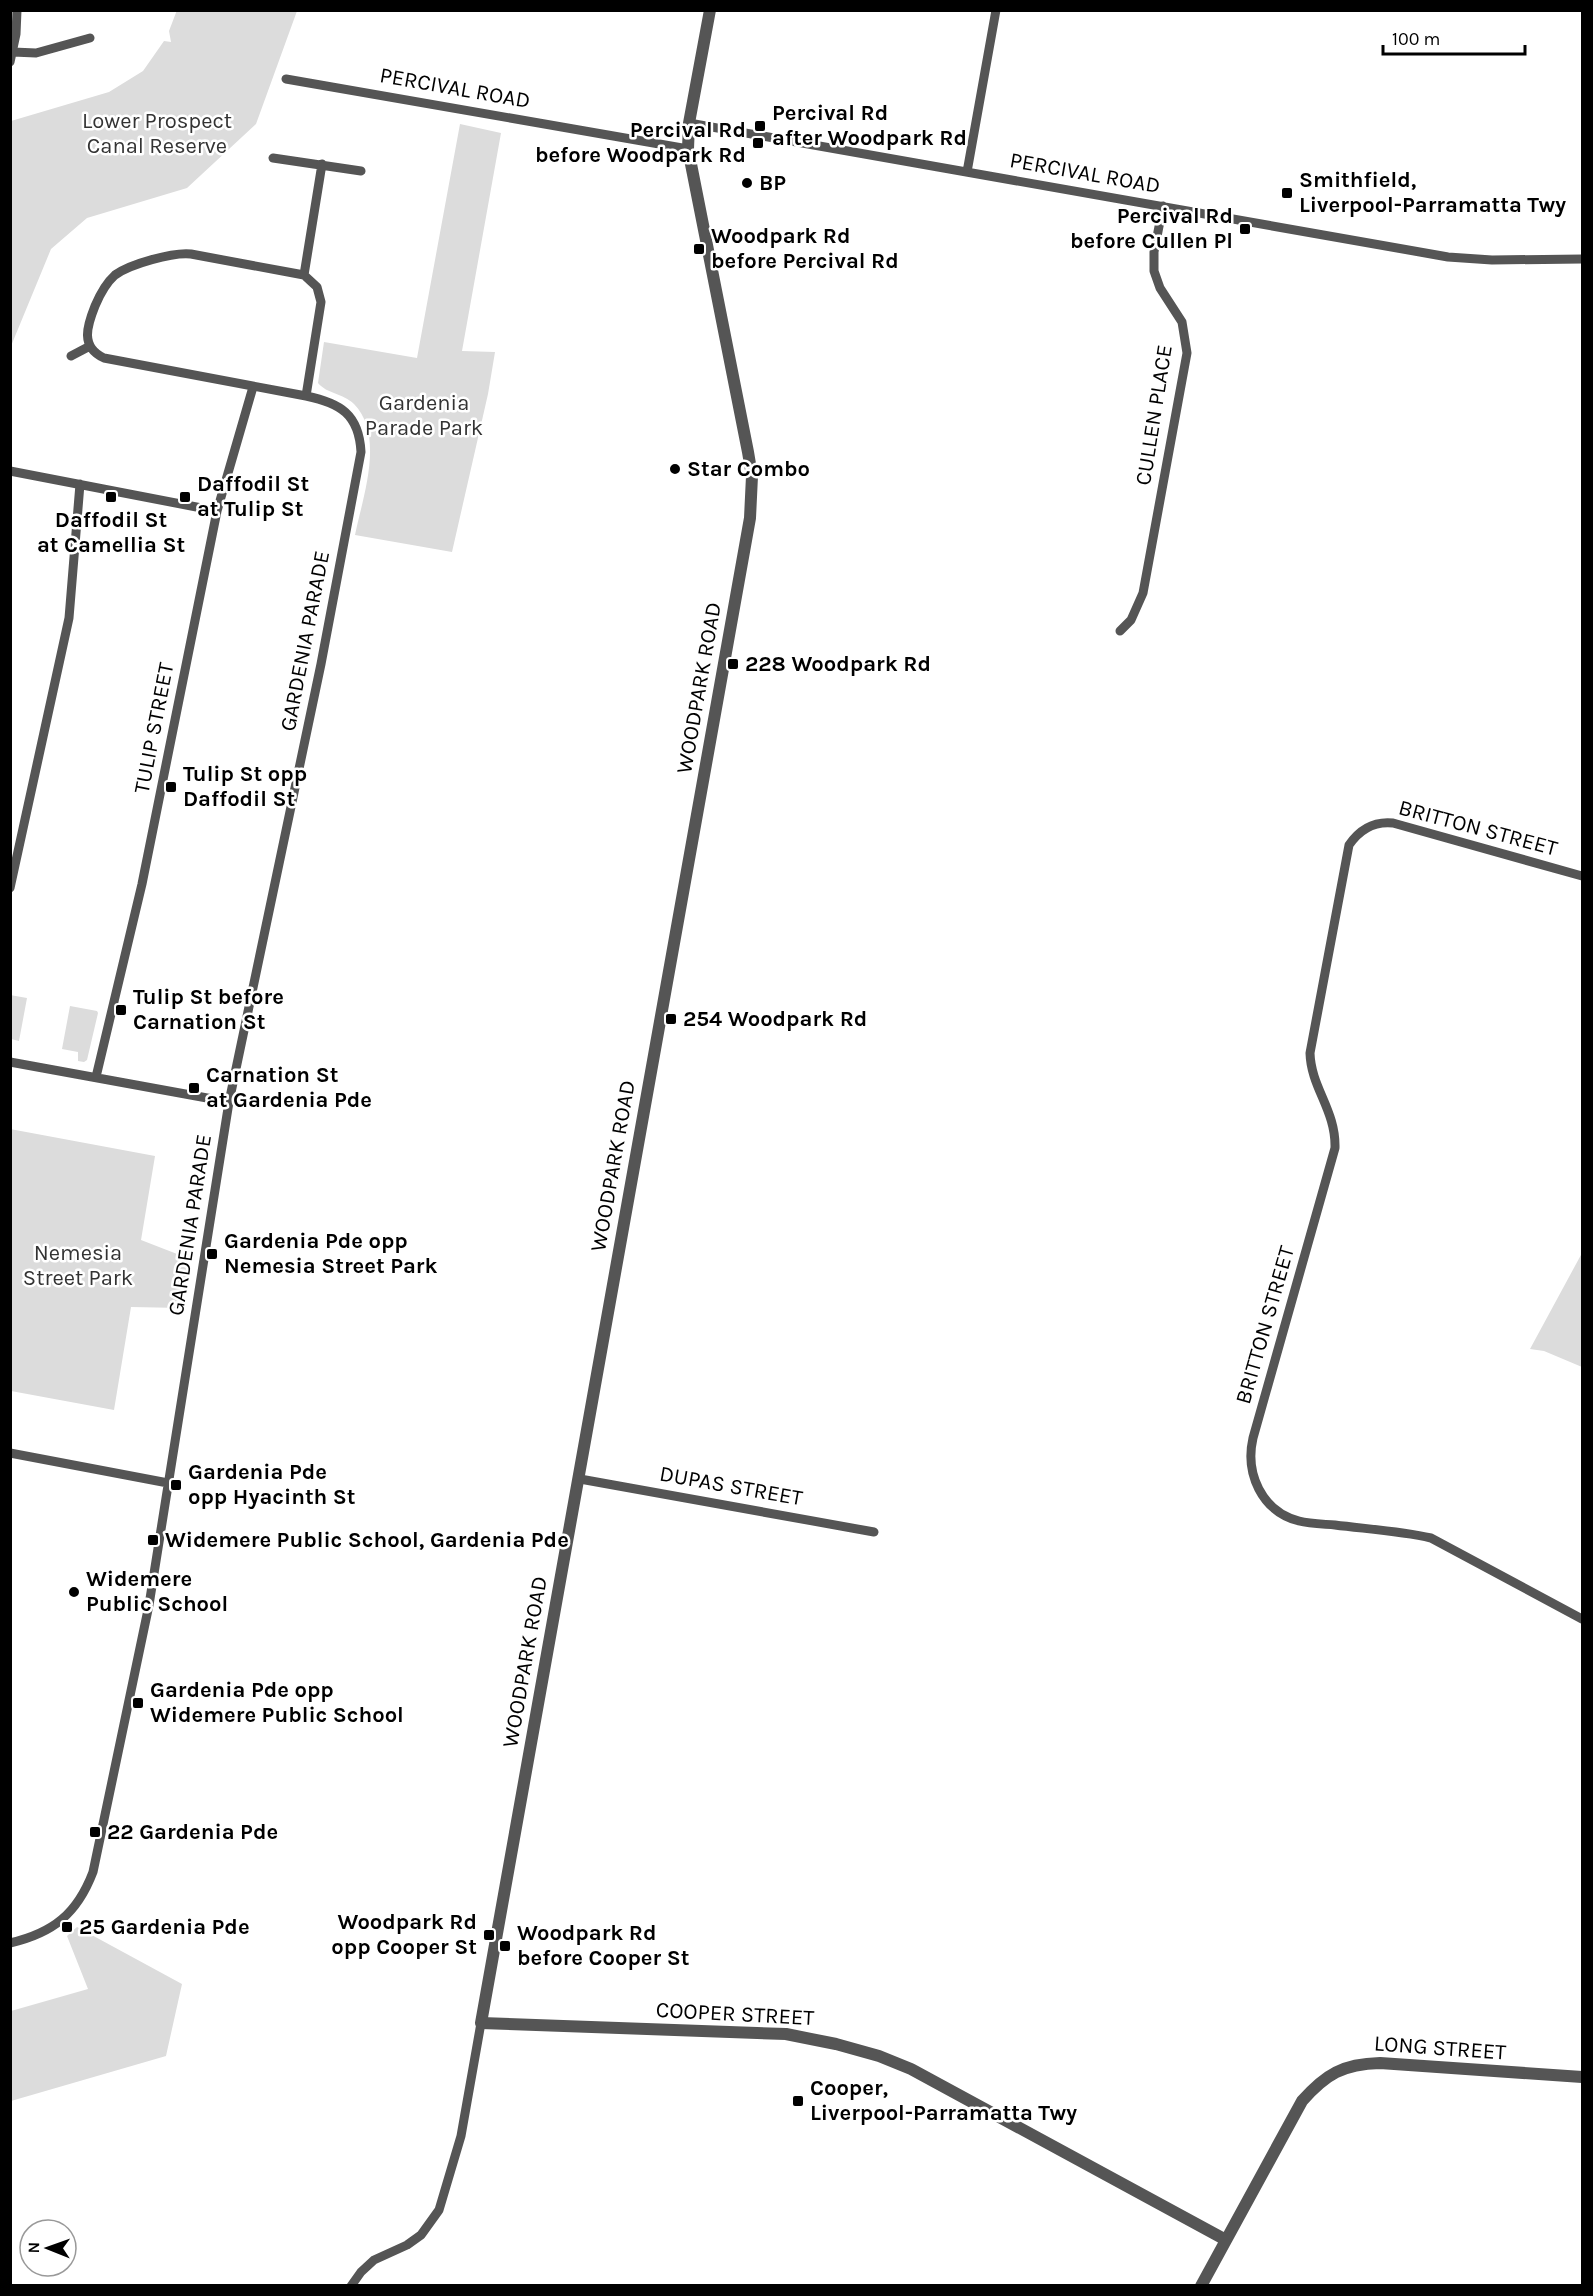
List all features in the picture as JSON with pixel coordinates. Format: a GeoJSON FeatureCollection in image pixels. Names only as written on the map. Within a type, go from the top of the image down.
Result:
{"type":"FeatureCollection","features":[{"type":"Feature","properties":{"kind":"street"},"geometry":{"type":"LineString","coordinates":[[17,10],[12,57],[90,38]]}},
{"type":"Feature","properties":{"kind":"street","name":"WOODPARK ROAD"},"geometry":{"type":"LineString","coordinates":[[351,2286],[361,2271],[374,2260],[407,2245],[427,2229],[439,2210],[461,2136],[580,1479],[753,496],[748,452],[688,149],[689,123],[710,10]]}},
{"type":"Feature","properties":{"kind":"street"},"geometry":{"type":"LineString","coordinates":[[967,172],[996,10]]}},
{"type":"Feature","properties":{"kind":"street","name":"PERCIVAL ROAD"},"geometry":{"type":"LineString","coordinates":[[286,79],[688,149]]}},
{"type":"Feature","properties":{"kind":"street","name":"PERCIVAL ROAD"},"geometry":{"type":"LineString","coordinates":[[689,123],[1448,257],[1492,260],[1582,259]]}},
{"type":"Feature","properties":{"kind":"street"},"geometry":{"type":"LineString","coordinates":[[273,158],[361,171]]}},
{"type":"Feature","properties":{"kind":"street"},"geometry":{"type":"LineString","coordinates":[[304,275],[322,164]]}},
{"type":"Feature","properties":{"kind":"street","name":"CULLEN PLACE"},"geometry":{"type":"LineString","coordinates":[[1120,631],[1131,620],[1143,592],[1187,353],[1182,322],[1160,288],[1154,271],[1154,252],[1163,206]]}},
{"type":"Feature","properties":{"kind":"street"},"geometry":{"type":"LineString","coordinates":[[71,356],[90,346],[86,336],[87,326],[100,294],[114,276],[131,267],[184,253],[304,275],[317,287],[321,303],[306,396]]}},
{"type":"Feature","properties":{"kind":"street","name":"GARDENIA PARADE"},"geometry":{"type":"LineString","coordinates":[[10,1943],[49,1930],[66,1917],[87,1888],[93,1872],[144,1636],[230,1102],[321,664],[361,452],[357,429],[346,412],[330,401],[104,358],[95,353],[90,346]]}},
{"type":"Feature","properties":{"kind":"street","name":"TULIP STREET"},"geometry":{"type":"LineString","coordinates":[[96,1077],[142,884],[217,511],[253,387]]}},
{"type":"Feature","properties":{"kind":"street"},"geometry":{"type":"LineString","coordinates":[[10,471],[217,511]]}},
{"type":"Feature","properties":{"kind":"street"},"geometry":{"type":"LineString","coordinates":[[10,888],[69,618],[80,484]]}},
{"type":"Feature","properties":{"kind":"street","name":"BRITTON STREET"},"geometry":{"type":"LineString","coordinates":[[1582,876],[1393,823],[1384,822],[1363,827],[1354,838],[1346,855],[1311,1045],[1312,1069],[1334,1124],[1334,1154],[1252,1438],[1250,1459],[1253,1476],[1259,1490],[1268,1503],[1289,1517],[1305,1522],[1431,1538],[1582,1619]]}},
{"type":"Feature","properties":{"kind":"street"},"geometry":{"type":"LineString","coordinates":[[10,1062],[230,1102]]}},
{"type":"Feature","properties":{"kind":"street"},"geometry":{"type":"LineString","coordinates":[[10,1453],[168,1483]]}},
{"type":"Feature","properties":{"kind":"street","name":"DUPAS STREET"},"geometry":{"type":"LineString","coordinates":[[580,1479],[874,1532]]}},
{"type":"Feature","properties":{"kind":"street","name":"COOPER STREET"},"geometry":{"type":"LineString","coordinates":[[481,2023],[786,2034],[819,2039],[879,2056],[911,2069],[1226,2240]]}},
{"type":"Feature","properties":{"kind":"street","name":"LONG STREET"},"geometry":{"type":"LineString","coordinates":[[1201,2286],[1302,2101],[1320,2081],[1335,2072],[1359,2064],[1380,2063],[1582,2077]]}},
{"type":"Feature","properties":{"kind":"green space","name":"Lower Prospect Canal Reserve"},"geometry":{"type":"Polygon","coordinates":[[[177,10],[297,11],[256,124],[187,188],[87,218],[51,249],[11,346],[11,121],[109,92],[143,71],[164,41],[171,42],[169,31],[177,10]]]}},
{"type":"Feature","properties":{"kind":"green space","name":"Gardenia Parade Park"},"geometry":{"type":"Polygon","coordinates":[[[460,124],[501,133],[462,351],[495,352],[488,394],[452,552],[355,535],[369,467],[368,432],[363,417],[354,404],[318,383],[324,342],[417,358],[460,124]]]}},
{"type":"Feature","properties":{"kind":"green space"},"geometry":{"type":"Polygon","coordinates":[[[10,995],[27,998],[19,1041],[11,1039],[10,995]]]}},
{"type":"Feature","properties":{"kind":"green space"},"geometry":{"type":"Polygon","coordinates":[[[70,1006],[98,1013],[87,1060],[84,1062],[78,1061],[78,1052],[62,1049],[70,1006]]]}},
{"type":"Feature","properties":{"kind":"green space","name":"Nemesia Street Park"},"geometry":{"type":"Polygon","coordinates":[[[10,1129],[155,1156],[141,1240],[190,1259],[182,1308],[131,1307],[114,1410],[11,1391],[10,1129]]]}},
{"type":"Feature","properties":{"kind":"green space"},"geometry":{"type":"Polygon","coordinates":[[[1582,1253],[1582,1367],[1544,1351],[1530,1349],[1582,1253]]]}},
{"type":"Feature","properties":{"kind":"green space"},"geometry":{"type":"Polygon","coordinates":[[[77,1927],[182,1984],[166,2056],[11,2101],[11,2011],[88,1989],[67,1936],[77,1927]]]}},
{"type":"Feature","properties":{"kind":"place","name":"Percival Rd after Woodpark Rd"},"geometry":{"type":"Point","coordinates":[760,126]}},
{"type":"Feature","properties":{"kind":"place","name":"Percival Rd before Woodpark Rd"},"geometry":{"type":"Point","coordinates":[758,143]}},
{"type":"Feature","properties":{"kind":"place","name":"BP"},"geometry":{"type":"Point","coordinates":[747,183]}},
{"type":"Feature","properties":{"kind":"place","name":"Smithfield, Liverpool-Parramatta Twy"},"geometry":{"type":"Point","coordinates":[1287,193]}},
{"type":"Feature","properties":{"kind":"place","name":"Percival Rd before Cullen Pl"},"geometry":{"type":"Point","coordinates":[1245,229]}},
{"type":"Feature","properties":{"kind":"place","name":"Woodpark Rd before Percival Rd"},"geometry":{"type":"Point","coordinates":[699,249]}},
{"type":"Feature","properties":{"kind":"place","name":"Star Combo"},"geometry":{"type":"Point","coordinates":[675,469]}},
{"type":"Feature","properties":{"kind":"place","name":"Daffodil St at Camellia St"},"geometry":{"type":"Point","coordinates":[111,497]}},
{"type":"Feature","properties":{"kind":"place","name":"Daffodil St at Tulip St"},"geometry":{"type":"Point","coordinates":[185,497]}},
{"type":"Feature","properties":{"kind":"place","name":"228 Woodpark Rd"},"geometry":{"type":"Point","coordinates":[733,664]}},
{"type":"Feature","properties":{"kind":"place","name":"Tulip St opp Daffodil St"},"geometry":{"type":"Point","coordinates":[171,787]}},
{"type":"Feature","properties":{"kind":"place","name":"Tulip St before Carnation St"},"geometry":{"type":"Point","coordinates":[121,1010]}},
{"type":"Feature","properties":{"kind":"place","name":"254 Woodpark Rd"},"geometry":{"type":"Point","coordinates":[671,1019]}},
{"type":"Feature","properties":{"kind":"place","name":"Carnation St at Gardenia Pde"},"geometry":{"type":"Point","coordinates":[194,1088]}},
{"type":"Feature","properties":{"kind":"place","name":"Gardenia Pde opp Nemesia Street Park"},"geometry":{"type":"Point","coordinates":[212,1254]}},
{"type":"Feature","properties":{"kind":"place","name":"Gardenia Pde opp Hyacinth St"},"geometry":{"type":"Point","coordinates":[176,1485]}},
{"type":"Feature","properties":{"kind":"place","name":"Widemere Public School, Gardenia Pde"},"geometry":{"type":"Point","coordinates":[153,1540]}},
{"type":"Feature","properties":{"kind":"place","name":"Widemere Public School"},"geometry":{"type":"Point","coordinates":[74,1592]}},
{"type":"Feature","properties":{"kind":"place","name":"Gardenia Pde opp Widemere Public School"},"geometry":{"type":"Point","coordinates":[138,1703]}},
{"type":"Feature","properties":{"kind":"place","name":"22 Gardenia Pde"},"geometry":{"type":"Point","coordinates":[95,1832]}},
{"type":"Feature","properties":{"kind":"place","name":"25 Gardenia Pde"},"geometry":{"type":"Point","coordinates":[67,1927]}},
{"type":"Feature","properties":{"kind":"place","name":"Woodpark Rd opp Cooper St"},"geometry":{"type":"Point","coordinates":[489,1935]}},
{"type":"Feature","properties":{"kind":"place","name":"Woodpark Rd before Cooper St"},"geometry":{"type":"Point","coordinates":[505,1946]}},
{"type":"Feature","properties":{"kind":"place","name":"Cooper, Liverpool-Parramatta Twy"},"geometry":{"type":"Point","coordinates":[798,2101]}}]}
